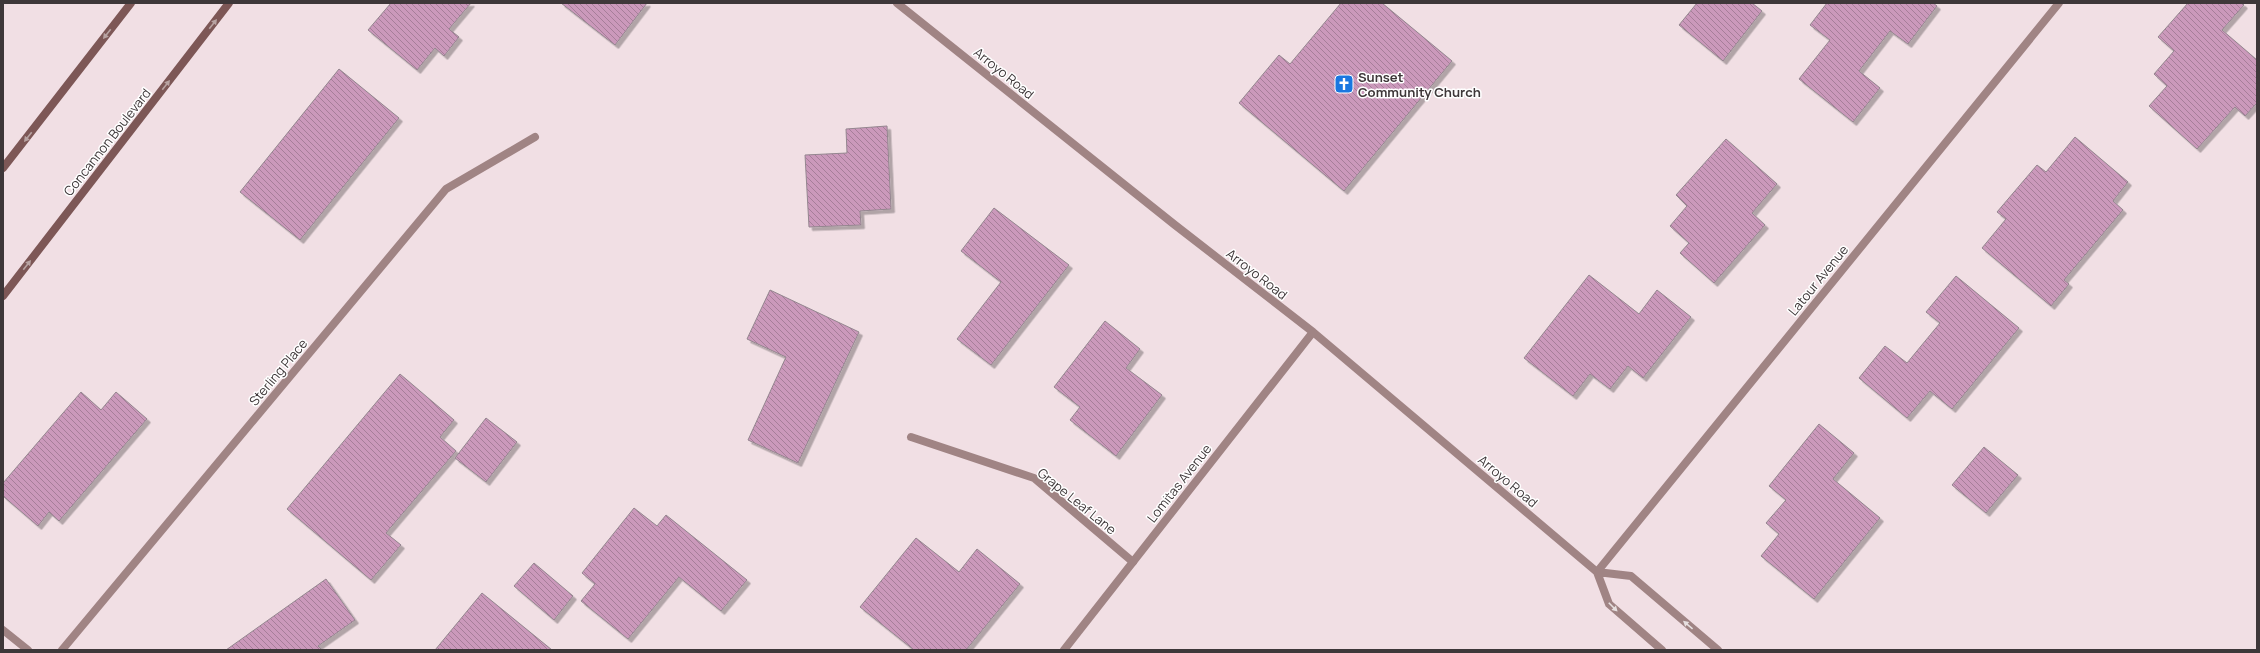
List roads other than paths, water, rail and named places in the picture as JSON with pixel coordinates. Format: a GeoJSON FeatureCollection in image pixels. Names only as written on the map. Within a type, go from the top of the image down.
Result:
{"type":"FeatureCollection","features":[{"type":"Feature","properties":{"kind":"main road"},"geometry":{"type":"LineString","coordinates":[[3,168],[131,3]]}},
{"type":"Feature","properties":{"kind":"main road","name":"Concannon Boulevard"},"geometry":{"type":"LineString","coordinates":[[3,296],[229,3]]}},
{"type":"Feature","properties":{"kind":"street","name":"Arroyo Road"},"geometry":{"type":"LineString","coordinates":[[897,3],[1181,230],[1313,332],[1597,572],[1609,604],[1662,650]]}},
{"type":"Feature","properties":{"kind":"street","name":"Latour Avenue"},"geometry":{"type":"LineString","coordinates":[[1597,572],[2059,3]]}},
{"type":"Feature","properties":{"kind":"street","name":"Sterling Place"},"geometry":{"type":"LineString","coordinates":[[62,650],[446,189],[535,136]]}},
{"type":"Feature","properties":{"kind":"street","name":"Lomitas Avenue"},"geometry":{"type":"LineString","coordinates":[[1064,650],[1313,332]]}},
{"type":"Feature","properties":{"kind":"street","name":"Grape Leaf Lane"},"geometry":{"type":"LineString","coordinates":[[911,436],[1034,478],[1133,562]]}},
{"type":"Feature","properties":{"kind":"street"},"geometry":{"type":"LineString","coordinates":[[1597,572],[1631,576],[1718,650]]}},
{"type":"Feature","properties":{"kind":"street"},"geometry":{"type":"LineString","coordinates":[[3,630],[28,650]]}},
{"type":"Feature","properties":{"kind":"place","name":"Sunset Community Church"},"geometry":{"type":"Point","coordinates":[1344,84]}}]}
